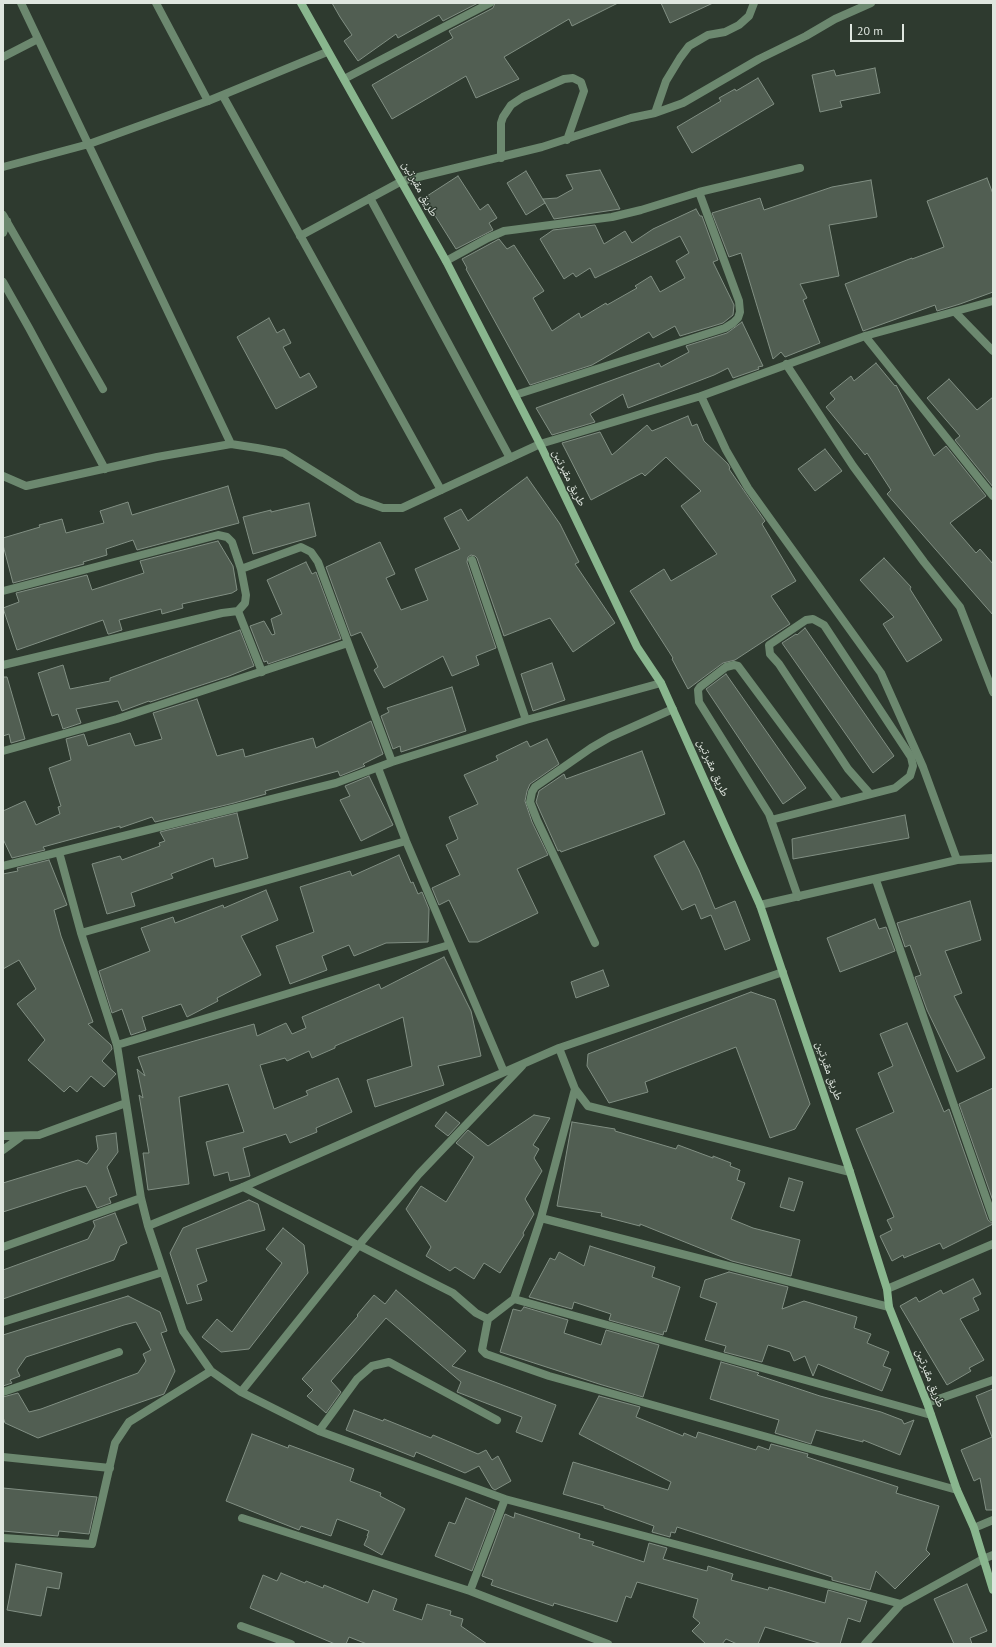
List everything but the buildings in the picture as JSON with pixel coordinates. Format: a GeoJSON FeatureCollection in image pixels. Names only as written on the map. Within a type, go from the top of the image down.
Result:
{"type":"FeatureCollection","features":[{"type":"Feature","properties":{"kind":"street"},"geometry":{"type":"LineString","coordinates":[[21,3],[231,444]]}},
{"type":"Feature","properties":{"kind":"street"},"geometry":{"type":"LineString","coordinates":[[156,3],[208,102]]}},
{"type":"Feature","properties":{"kind":"street","name":"طريق مقبرتين"},"geometry":{"type":"LineString","coordinates":[[301,3],[327,52],[344,79],[446,261],[540,444],[637,647],[661,683],[760,905],[850,1172],[887,1288],[889,1307],[927,1403],[957,1490],[974,1528],[993,1590]]}},
{"type":"Feature","properties":{"kind":"street"},"geometry":{"type":"LineString","coordinates":[[344,79],[490,3]]}},
{"type":"Feature","properties":{"kind":"street"},"geometry":{"type":"LineString","coordinates":[[655,114],[666,81],[689,46],[708,35],[725,32],[739,25],[749,16],[754,3]]}},
{"type":"Feature","properties":{"kind":"street"},"geometry":{"type":"LineString","coordinates":[[300,236],[402,181],[501,158],[567,140],[631,118],[655,114],[683,103],[759,59],[806,36],[835,19],[871,3]]}},
{"type":"Feature","properties":{"kind":"street"},"geometry":{"type":"LineString","coordinates":[[3,57],[38,39]]}},
{"type":"Feature","properties":{"kind":"street"},"geometry":{"type":"LineString","coordinates":[[3,167],[89,144],[208,102],[327,52]]}},
{"type":"Feature","properties":{"kind":"street"},"geometry":{"type":"LineString","coordinates":[[501,158],[501,123],[503,116],[511,105],[523,97],[564,79],[573,78],[581,82],[584,91],[567,140]]}},
{"type":"Feature","properties":{"kind":"street"},"geometry":{"type":"LineString","coordinates":[[223,96],[441,490]]}},
{"type":"Feature","properties":{"kind":"street"},"geometry":{"type":"LineString","coordinates":[[446,261],[504,231],[612,217],[641,210],[699,192],[800,168]]}},
{"type":"Feature","properties":{"kind":"street"},"geometry":{"type":"LineString","coordinates":[[515,395],[725,328],[738,318],[740,312],[739,301],[699,192]]}},
{"type":"Feature","properties":{"kind":"street"},"geometry":{"type":"LineString","coordinates":[[370,198],[510,458]]}},
{"type":"Feature","properties":{"kind":"street"},"geometry":{"type":"LineString","coordinates":[[3,233],[5,218]]}},
{"type":"Feature","properties":{"kind":"street"},"geometry":{"type":"LineString","coordinates":[[5,218],[103,389]]}},
{"type":"Feature","properties":{"kind":"street"},"geometry":{"type":"LineString","coordinates":[[3,282],[105,469]]}},
{"type":"Feature","properties":{"kind":"street"},"geometry":{"type":"LineString","coordinates":[[3,476],[26,486],[157,457],[231,444],[284,453],[358,499],[383,508],[402,508],[540,444],[701,396],[865,336],[993,301]]}},
{"type":"Feature","properties":{"kind":"street"},"geometry":{"type":"LineString","coordinates":[[956,312],[993,351]]}},
{"type":"Feature","properties":{"kind":"street"},"geometry":{"type":"LineString","coordinates":[[865,336],[993,496]]}},
{"type":"Feature","properties":{"kind":"street"},"geometry":{"type":"LineString","coordinates":[[786,364],[853,466],[924,562],[960,607],[993,692]]}},
{"type":"Feature","properties":{"kind":"street"},"geometry":{"type":"LineString","coordinates":[[701,396],[726,450],[748,488],[881,673],[923,767],[957,860]]}},
{"type":"Feature","properties":{"kind":"street"},"geometry":{"type":"LineString","coordinates":[[3,591],[218,535],[227,537],[232,542],[241,569],[246,595],[246,603],[238,611],[222,613],[3,665]]}},
{"type":"Feature","properties":{"kind":"street"},"geometry":{"type":"LineString","coordinates":[[241,569],[302,547],[311,552],[318,562],[392,762]]}},
{"type":"Feature","properties":{"kind":"street"},"geometry":{"type":"LineString","coordinates":[[472,560],[526,720]]}},
{"type":"Feature","properties":{"kind":"street"},"geometry":{"type":"LineString","coordinates":[[238,611],[262,672]]}},
{"type":"Feature","properties":{"kind":"street"},"geometry":{"type":"LineString","coordinates":[[771,820],[895,788],[910,776],[914,766],[911,757],[824,625],[813,619],[806,620],[769,644],[770,654],[780,664],[848,768],[870,794]]}},
{"type":"Feature","properties":{"kind":"street"},"geometry":{"type":"LineString","coordinates":[[3,751],[117,719],[348,643]]}},
{"type":"Feature","properties":{"kind":"street"},"geometry":{"type":"LineString","coordinates":[[798,897],[769,814],[699,702],[698,690],[700,687],[730,666],[738,666],[839,802]]}},
{"type":"Feature","properties":{"kind":"street"},"geometry":{"type":"LineString","coordinates":[[3,866],[336,783],[392,762],[526,720],[661,683]]}},
{"type":"Feature","properties":{"kind":"street"},"geometry":{"type":"LineString","coordinates":[[595,943],[537,820],[530,802],[532,792],[534,787],[591,748],[610,737],[673,709]]}},
{"type":"Feature","properties":{"kind":"street"},"geometry":{"type":"LineString","coordinates":[[378,768],[449,945],[504,1072]]}},
{"type":"Feature","properties":{"kind":"street"},"geometry":{"type":"LineString","coordinates":[[81,933],[406,840]]}},
{"type":"Feature","properties":{"kind":"street"},"geometry":{"type":"LineString","coordinates":[[59,852],[81,933],[117,1044],[141,1198],[148,1226],[183,1331],[211,1371],[241,1392],[319,1431],[505,1499],[901,1604]]}},
{"type":"Feature","properties":{"kind":"street"},"geometry":{"type":"LineString","coordinates":[[760,905],[876,880],[957,860],[993,858]]}},
{"type":"Feature","properties":{"kind":"street"},"geometry":{"type":"LineString","coordinates":[[876,880],[993,1218]]}},
{"type":"Feature","properties":{"kind":"street"},"geometry":{"type":"LineString","coordinates":[[117,1044],[449,945]]}},
{"type":"Feature","properties":{"kind":"street"},"geometry":{"type":"LineString","coordinates":[[148,1226],[243,1187],[559,1048],[782,972]]}},
{"type":"Feature","properties":{"kind":"street"},"geometry":{"type":"LineString","coordinates":[[559,1048],[575,1089],[588,1106],[850,1172]]}},
{"type":"Feature","properties":{"kind":"street"},"geometry":{"type":"LineString","coordinates":[[241,1392],[359,1245],[419,1174],[525,1063]]}},
{"type":"Feature","properties":{"kind":"street"},"geometry":{"type":"LineString","coordinates":[[575,1089],[541,1218],[514,1299],[488,1319],[482,1350],[486,1354],[549,1376],[957,1490]]}},
{"type":"Feature","properties":{"kind":"street"},"geometry":{"type":"LineString","coordinates":[[3,1136],[39,1135],[126,1103]]}},
{"type":"Feature","properties":{"kind":"street"},"geometry":{"type":"LineString","coordinates":[[3,1150],[23,1136]]}},
{"type":"Feature","properties":{"kind":"street"},"geometry":{"type":"LineString","coordinates":[[243,1187],[453,1293],[476,1313],[488,1319]]}},
{"type":"Feature","properties":{"kind":"street"},"geometry":{"type":"LineString","coordinates":[[3,1247],[141,1198]]}},
{"type":"Feature","properties":{"kind":"street"},"geometry":{"type":"LineString","coordinates":[[541,1218],[889,1307]]}},
{"type":"Feature","properties":{"kind":"street"},"geometry":{"type":"LineString","coordinates":[[887,1288],[993,1244]]}},
{"type":"Feature","properties":{"kind":"street"},"geometry":{"type":"LineString","coordinates":[[3,1322],[163,1272]]}},
{"type":"Feature","properties":{"kind":"street"},"geometry":{"type":"LineString","coordinates":[[514,1299],[931,1415]]}},
{"type":"Feature","properties":{"kind":"street"},"geometry":{"type":"LineString","coordinates":[[3,1392],[119,1352]]}},
{"type":"Feature","properties":{"kind":"street"},"geometry":{"type":"LineString","coordinates":[[319,1431],[357,1379],[372,1366],[388,1362],[497,1420]]}},
{"type":"Feature","properties":{"kind":"street"},"geometry":{"type":"LineString","coordinates":[[3,1538],[92,1544],[116,1443],[128,1422],[211,1371]]}},
{"type":"Feature","properties":{"kind":"street"},"geometry":{"type":"LineString","coordinates":[[927,1403],[993,1380]]}},
{"type":"Feature","properties":{"kind":"street"},"geometry":{"type":"LineString","coordinates":[[3,1457],[110,1468]]}},
{"type":"Feature","properties":{"kind":"street"},"geometry":{"type":"LineString","coordinates":[[470,1591],[505,1499]]}},
{"type":"Feature","properties":{"kind":"street"},"geometry":{"type":"LineString","coordinates":[[242,1518],[470,1591],[608,1644]]}},
{"type":"Feature","properties":{"kind":"street"},"geometry":{"type":"LineString","coordinates":[[974,1528],[993,1520]]}},
{"type":"Feature","properties":{"kind":"street"},"geometry":{"type":"LineString","coordinates":[[865,1644],[901,1604],[993,1555]]}},
{"type":"Feature","properties":{"kind":"street"},"geometry":{"type":"LineString","coordinates":[[240,1626],[290,1644]]}}]}
